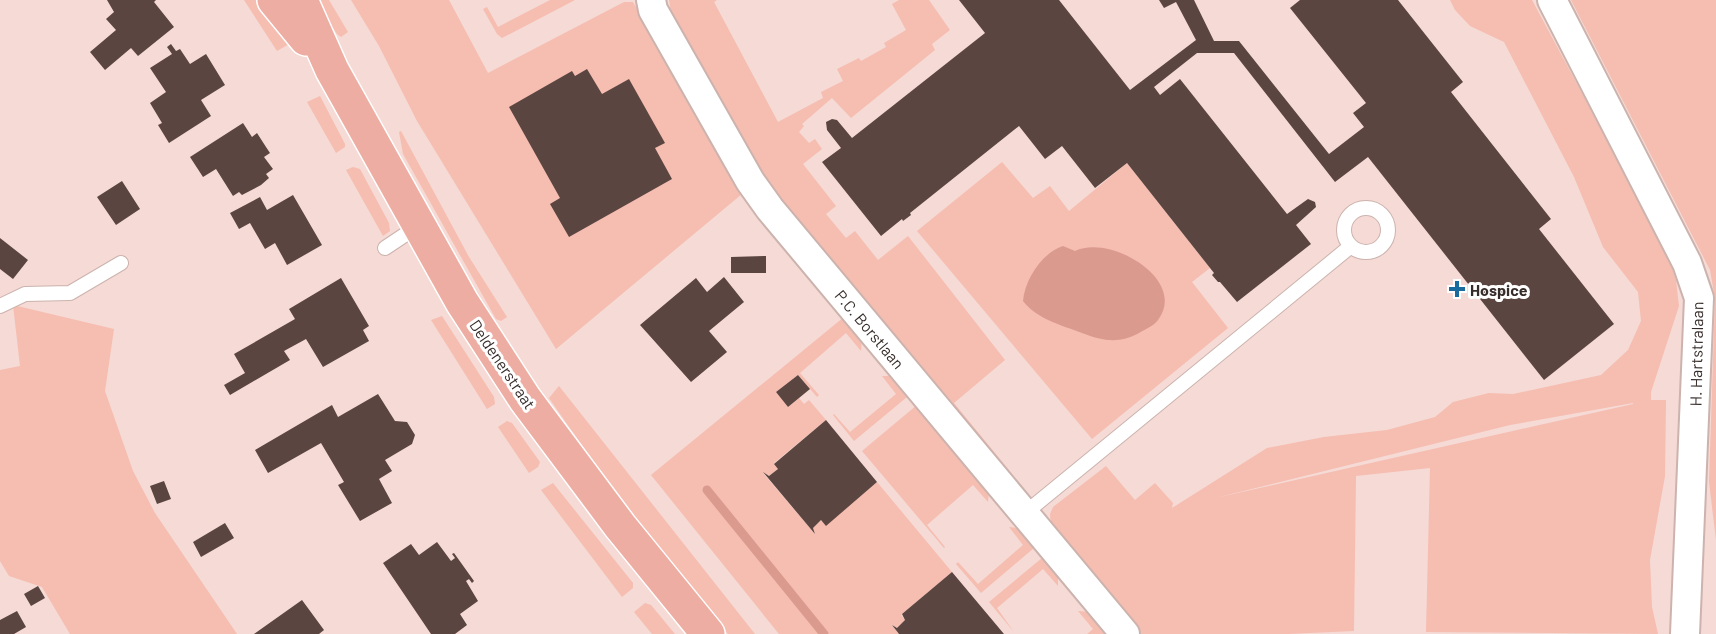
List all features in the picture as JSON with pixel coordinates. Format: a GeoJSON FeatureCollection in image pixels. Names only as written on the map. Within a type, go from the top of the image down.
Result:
{"type":"FeatureCollection","features":[{"type":"Feature","properties":{"kind":"main road","name":"Deldenerstraat"},"geometry":{"type":"LineString","coordinates":[[274,0],[332,70]]}},
{"type":"Feature","properties":{"kind":"main road","name":"Deldenerstraat"},"geometry":{"type":"LineString","coordinates":[[301,0],[332,70],[462,302],[525,399],[620,525],[708,634]]}},
{"type":"Feature","properties":{"kind":"street","name":"P.C. Borstlaan"},"geometry":{"type":"LineString","coordinates":[[651,0],[653,10],[750,181],[770,209],[1125,634]]}},
{"type":"Feature","properties":{"kind":"street","name":"H. Hartstralaan"},"geometry":{"type":"LineString","coordinates":[[1552,0],[1687,263],[1699,298],[1685,634]]}},
{"type":"Feature","properties":{"kind":"lane"},"geometry":{"type":"LineString","coordinates":[[385,248],[418,226]]}},
{"type":"Feature","properties":{"kind":"lane"},"geometry":{"type":"LineString","coordinates":[[1024,514],[1351,246]]}},
{"type":"Feature","properties":{"kind":"lane"},"geometry":{"type":"LineString","coordinates":[[0,306],[26,294],[70,293],[121,263]]}},
{"type":"Feature","properties":{"kind":"shaded area"},"geometry":{"type":"Polygon","coordinates":[[[244,0],[262,0],[289,44],[277,51],[244,0]]]}},
{"type":"Feature","properties":{"kind":"shaded area"},"geometry":{"type":"Polygon","coordinates":[[[314,0],[329,0],[348,32],[341,37],[337,34],[314,0]]]}},
{"type":"Feature","properties":{"kind":"shaded area"},"geometry":{"type":"Polygon","coordinates":[[[351,0],[449,0],[488,73],[624,2],[633,2],[742,194],[556,349],[417,121],[379,46],[351,0]]]}},
{"type":"Feature","properties":{"kind":"shaded area"},"geometry":{"type":"Polygon","coordinates":[[[550,0],[575,0],[502,38],[497,34],[483,9],[487,7],[498,27],[550,0]]]}},
{"type":"Feature","properties":{"kind":"shaded area"},"geometry":{"type":"Polygon","coordinates":[[[669,0],[717,0],[714,2],[778,122],[823,98],[821,92],[843,81],[837,69],[859,58],[861,61],[886,47],[884,43],[906,30],[892,4],[899,0],[929,0],[950,30],[932,44],[935,50],[851,118],[832,98],[802,124],[804,126],[799,132],[809,143],[815,139],[822,149],[803,164],[836,206],[826,214],[846,238],[855,231],[878,260],[908,236],[1005,360],[954,403],[1026,491],[1023,491],[767,183],[672,18],[669,0]]]}},
{"type":"Feature","properties":{"kind":"shaded area"},"geometry":{"type":"Polygon","coordinates":[[[1450,0],[1532,0],[1666,250],[1676,280],[1679,306],[1651,392],[1651,400],[1666,400],[1665,476],[1650,560],[1652,607],[1658,634],[1426,632],[1430,468],[1356,476],[1354,631],[1288,634],[1141,634],[1051,526],[1050,514],[1053,507],[1106,466],[1135,500],[1155,483],[1173,503],[1172,508],[1267,448],[1324,437],[1387,430],[1435,417],[1453,402],[1489,393],[1513,394],[1601,375],[1628,350],[1641,321],[1638,292],[1603,247],[1574,177],[1504,42],[1470,26],[1455,10],[1450,0]],[[1633,404],[1510,425],[1215,498],[1633,404]]]}},
{"type":"Feature","properties":{"kind":"shaded area"},"geometry":{"type":"Polygon","coordinates":[[[1571,0],[1716,0],[1716,540],[1709,482],[1715,299],[1710,270],[1571,0]]]}},
{"type":"Feature","properties":{"kind":"shaded area"},"geometry":{"type":"Polygon","coordinates":[[[320,96],[345,144],[345,147],[336,153],[307,102],[320,96]]]}},
{"type":"Feature","properties":{"kind":"shaded area"},"geometry":{"type":"Polygon","coordinates":[[[401,131],[469,257],[507,317],[501,321],[496,319],[403,154],[399,132],[401,131]]]}},
{"type":"Feature","properties":{"kind":"shaded area"},"geometry":{"type":"Polygon","coordinates":[[[1002,162],[1033,198],[1050,186],[1069,211],[1127,163],[1210,268],[1192,282],[1228,328],[1092,439],[917,231],[1002,162]]]}},
{"type":"Feature","properties":{"kind":"shaded area"},"geometry":{"type":"Polygon","coordinates":[[[353,167],[360,169],[389,223],[390,231],[383,236],[346,170],[353,167]]]}},
{"type":"Feature","properties":{"kind":"shaded area"},"geometry":{"type":"Polygon","coordinates":[[[1063,246],[1075,251],[1090,247],[1107,249],[1141,264],[1154,276],[1163,290],[1165,305],[1158,320],[1152,326],[1125,339],[1111,340],[1097,338],[1066,327],[1035,312],[1023,301],[1027,284],[1036,268],[1048,254],[1063,246]]]}},
{"type":"Feature","properties":{"kind":"shaded area"},"geometry":{"type":"Polygon","coordinates":[[[13,305],[114,329],[105,391],[133,471],[155,513],[237,634],[70,634],[42,587],[9,576],[0,561],[0,370],[20,366],[13,305]]]}},
{"type":"Feature","properties":{"kind":"shaded area"},"geometry":{"type":"Polygon","coordinates":[[[442,316],[494,397],[495,404],[487,409],[431,320],[442,316]]]}},
{"type":"Feature","properties":{"kind":"shaded area"},"geometry":{"type":"Polygon","coordinates":[[[844,317],[862,338],[861,351],[846,333],[800,373],[819,395],[817,397],[798,375],[776,392],[788,407],[799,398],[804,404],[809,400],[826,420],[774,463],[778,469],[769,476],[763,473],[815,534],[813,528],[821,520],[826,525],[877,482],[952,572],[901,615],[905,620],[897,628],[891,624],[899,634],[779,634],[651,475],[844,317]]]}},
{"type":"Feature","properties":{"kind":"shaded area"},"geometry":{"type":"Polygon","coordinates":[[[882,376],[889,376],[907,397],[854,441],[833,415],[850,432],[896,394],[882,376]]]}},
{"type":"Feature","properties":{"kind":"shaded area"},"geometry":{"type":"Polygon","coordinates":[[[559,386],[755,634],[728,634],[682,576],[614,488],[549,398],[559,386]]]}},
{"type":"Feature","properties":{"kind":"shaded area"},"geometry":{"type":"Polygon","coordinates":[[[917,405],[989,491],[988,502],[973,485],[927,525],[944,548],[862,451],[917,405]]]}},
{"type":"Feature","properties":{"kind":"shaded area"},"geometry":{"type":"Polygon","coordinates":[[[507,421],[512,423],[540,462],[538,467],[529,473],[498,427],[507,421]]]}},
{"type":"Feature","properties":{"kind":"shaded area"},"geometry":{"type":"Polygon","coordinates":[[[553,483],[633,583],[633,588],[622,597],[541,490],[553,483]]]}},
{"type":"Feature","properties":{"kind":"shaded area"},"geometry":{"type":"Polygon","coordinates":[[[1009,527],[1017,528],[1034,548],[981,593],[956,564],[958,562],[978,584],[1023,545],[1009,527]]]}},
{"type":"Feature","properties":{"kind":"shaded area"},"geometry":{"type":"Polygon","coordinates":[[[1042,558],[1058,577],[1058,586],[1043,569],[997,608],[1014,632],[989,602],[1042,558]]]}},
{"type":"Feature","properties":{"kind":"shaded area"},"geometry":{"type":"Polygon","coordinates":[[[645,603],[651,605],[675,634],[652,634],[634,612],[645,603]]]}},
{"type":"Feature","properties":{"kind":"shaded area"},"geometry":{"type":"Polygon","coordinates":[[[1078,611],[1090,612],[1109,634],[1087,634],[1093,629],[1078,611]]]}},
{"type":"Feature","properties":{"kind":"building"},"geometry":{"type":"Polygon","coordinates":[[[107,0],[156,0],[154,2],[174,27],[138,56],[131,48],[105,70],[90,52],[116,30],[106,19],[114,12],[107,0]]]}},
{"type":"Feature","properties":{"kind":"building"},"geometry":{"type":"Polygon","coordinates":[[[959,0],[1059,0],[1130,90],[1196,40],[1176,2],[1164,8],[1159,0],[1194,0],[1214,41],[1239,41],[1329,154],[1364,127],[1353,113],[1366,103],[1290,8],[1300,0],[1398,0],[1463,82],[1451,92],[1551,219],[1539,229],[1614,324],[1544,380],[1368,157],[1335,182],[1234,53],[1197,53],[1154,87],[1160,95],[1180,79],[1287,214],[1308,199],[1315,202],[1316,207],[1296,225],[1311,244],[1237,302],[1212,275],[1214,273],[1127,163],[1095,188],[1062,146],[1045,159],[1019,126],[910,213],[911,215],[903,221],[902,219],[881,236],[822,162],[841,148],[827,130],[826,122],[832,119],[837,120],[852,138],[985,33],[959,0]]]}},
{"type":"Feature","properties":{"kind":"building"},"geometry":{"type":"Polygon","coordinates":[[[171,44],[176,51],[180,49],[190,64],[206,54],[225,85],[201,100],[211,116],[169,143],[158,125],[162,123],[150,103],[166,92],[150,68],[172,54],[167,47],[171,44]]]}},
{"type":"Feature","properties":{"kind":"building"},"geometry":{"type":"Polygon","coordinates":[[[587,69],[602,94],[629,79],[665,143],[655,148],[672,179],[569,237],[550,204],[560,198],[509,107],[572,71],[575,76],[587,69]]]}},
{"type":"Feature","properties":{"kind":"building"},"geometry":{"type":"Polygon","coordinates":[[[243,123],[252,137],[257,133],[270,153],[264,157],[273,169],[266,174],[269,178],[261,185],[242,195],[239,192],[233,196],[216,169],[203,177],[190,157],[243,123]]]}},
{"type":"Feature","properties":{"kind":"building"},"geometry":{"type":"Polygon","coordinates":[[[122,181],[140,209],[116,225],[97,197],[122,181]]]}},
{"type":"Feature","properties":{"kind":"building"},"geometry":{"type":"Polygon","coordinates":[[[293,195],[322,245],[287,265],[275,243],[265,249],[250,223],[239,229],[230,213],[260,197],[267,210],[293,195]]]}},
{"type":"Feature","properties":{"kind":"building"},"geometry":{"type":"Polygon","coordinates":[[[0,238],[28,260],[13,279],[0,269],[0,238]]]}},
{"type":"Feature","properties":{"kind":"building"},"geometry":{"type":"Polygon","coordinates":[[[766,256],[766,273],[731,273],[731,257],[766,256]]]}},
{"type":"Feature","properties":{"kind":"building"},"geometry":{"type":"Polygon","coordinates":[[[724,277],[744,302],[709,331],[727,352],[691,382],[640,325],[696,278],[707,292],[724,277]]]}},
{"type":"Feature","properties":{"kind":"building"},"geometry":{"type":"Polygon","coordinates":[[[341,278],[369,326],[363,330],[369,341],[323,367],[306,339],[284,351],[290,360],[230,395],[224,385],[245,373],[234,354],[295,319],[289,309],[341,278]]]}},
{"type":"Feature","properties":{"kind":"building"},"geometry":{"type":"Polygon","coordinates":[[[798,375],[810,389],[788,407],[776,392],[798,375]]]}},
{"type":"Feature","properties":{"kind":"building"},"geometry":{"type":"Polygon","coordinates":[[[378,394],[395,421],[407,422],[415,435],[412,444],[385,460],[392,471],[379,479],[392,503],[360,521],[338,485],[344,482],[321,443],[268,473],[255,450],[332,405],[338,417],[378,394]]]}},
{"type":"Feature","properties":{"kind":"building"},"geometry":{"type":"Polygon","coordinates":[[[826,420],[877,482],[826,526],[821,520],[813,528],[815,534],[763,472],[769,476],[778,469],[774,464],[826,420]]]}},
{"type":"Feature","properties":{"kind":"building"},"geometry":{"type":"Polygon","coordinates":[[[164,481],[171,499],[157,504],[150,486],[164,481]]]}},
{"type":"Feature","properties":{"kind":"building"},"geometry":{"type":"Polygon","coordinates":[[[225,523],[234,538],[201,557],[193,542],[225,523]]]}},
{"type":"Feature","properties":{"kind":"building"},"geometry":{"type":"Polygon","coordinates":[[[437,542],[451,561],[455,558],[452,554],[454,553],[474,581],[472,583],[469,579],[466,581],[478,601],[460,614],[467,625],[455,634],[431,634],[383,563],[411,544],[419,555],[437,542]]]}},
{"type":"Feature","properties":{"kind":"building"},"geometry":{"type":"Polygon","coordinates":[[[952,572],[1004,634],[899,634],[892,625],[897,628],[905,620],[902,614],[952,572]]]}},
{"type":"Feature","properties":{"kind":"building"},"geometry":{"type":"Polygon","coordinates":[[[38,586],[45,598],[31,606],[24,594],[38,586]]]}},
{"type":"Feature","properties":{"kind":"building"},"geometry":{"type":"Polygon","coordinates":[[[302,600],[324,630],[319,634],[254,634],[302,600]]]}},
{"type":"Feature","properties":{"kind":"building"},"geometry":{"type":"Polygon","coordinates":[[[17,611],[26,627],[14,634],[0,634],[0,620],[17,611]]]}},
{"type":"Feature","properties":{"kind":"waterway"},"geometry":{"type":"LineString","coordinates":[[707,490],[824,634]]}},
{"type":"Feature","properties":{"kind":"place","name":"Hospice"},"geometry":{"type":"Point","coordinates":[1457,289]}}]}
